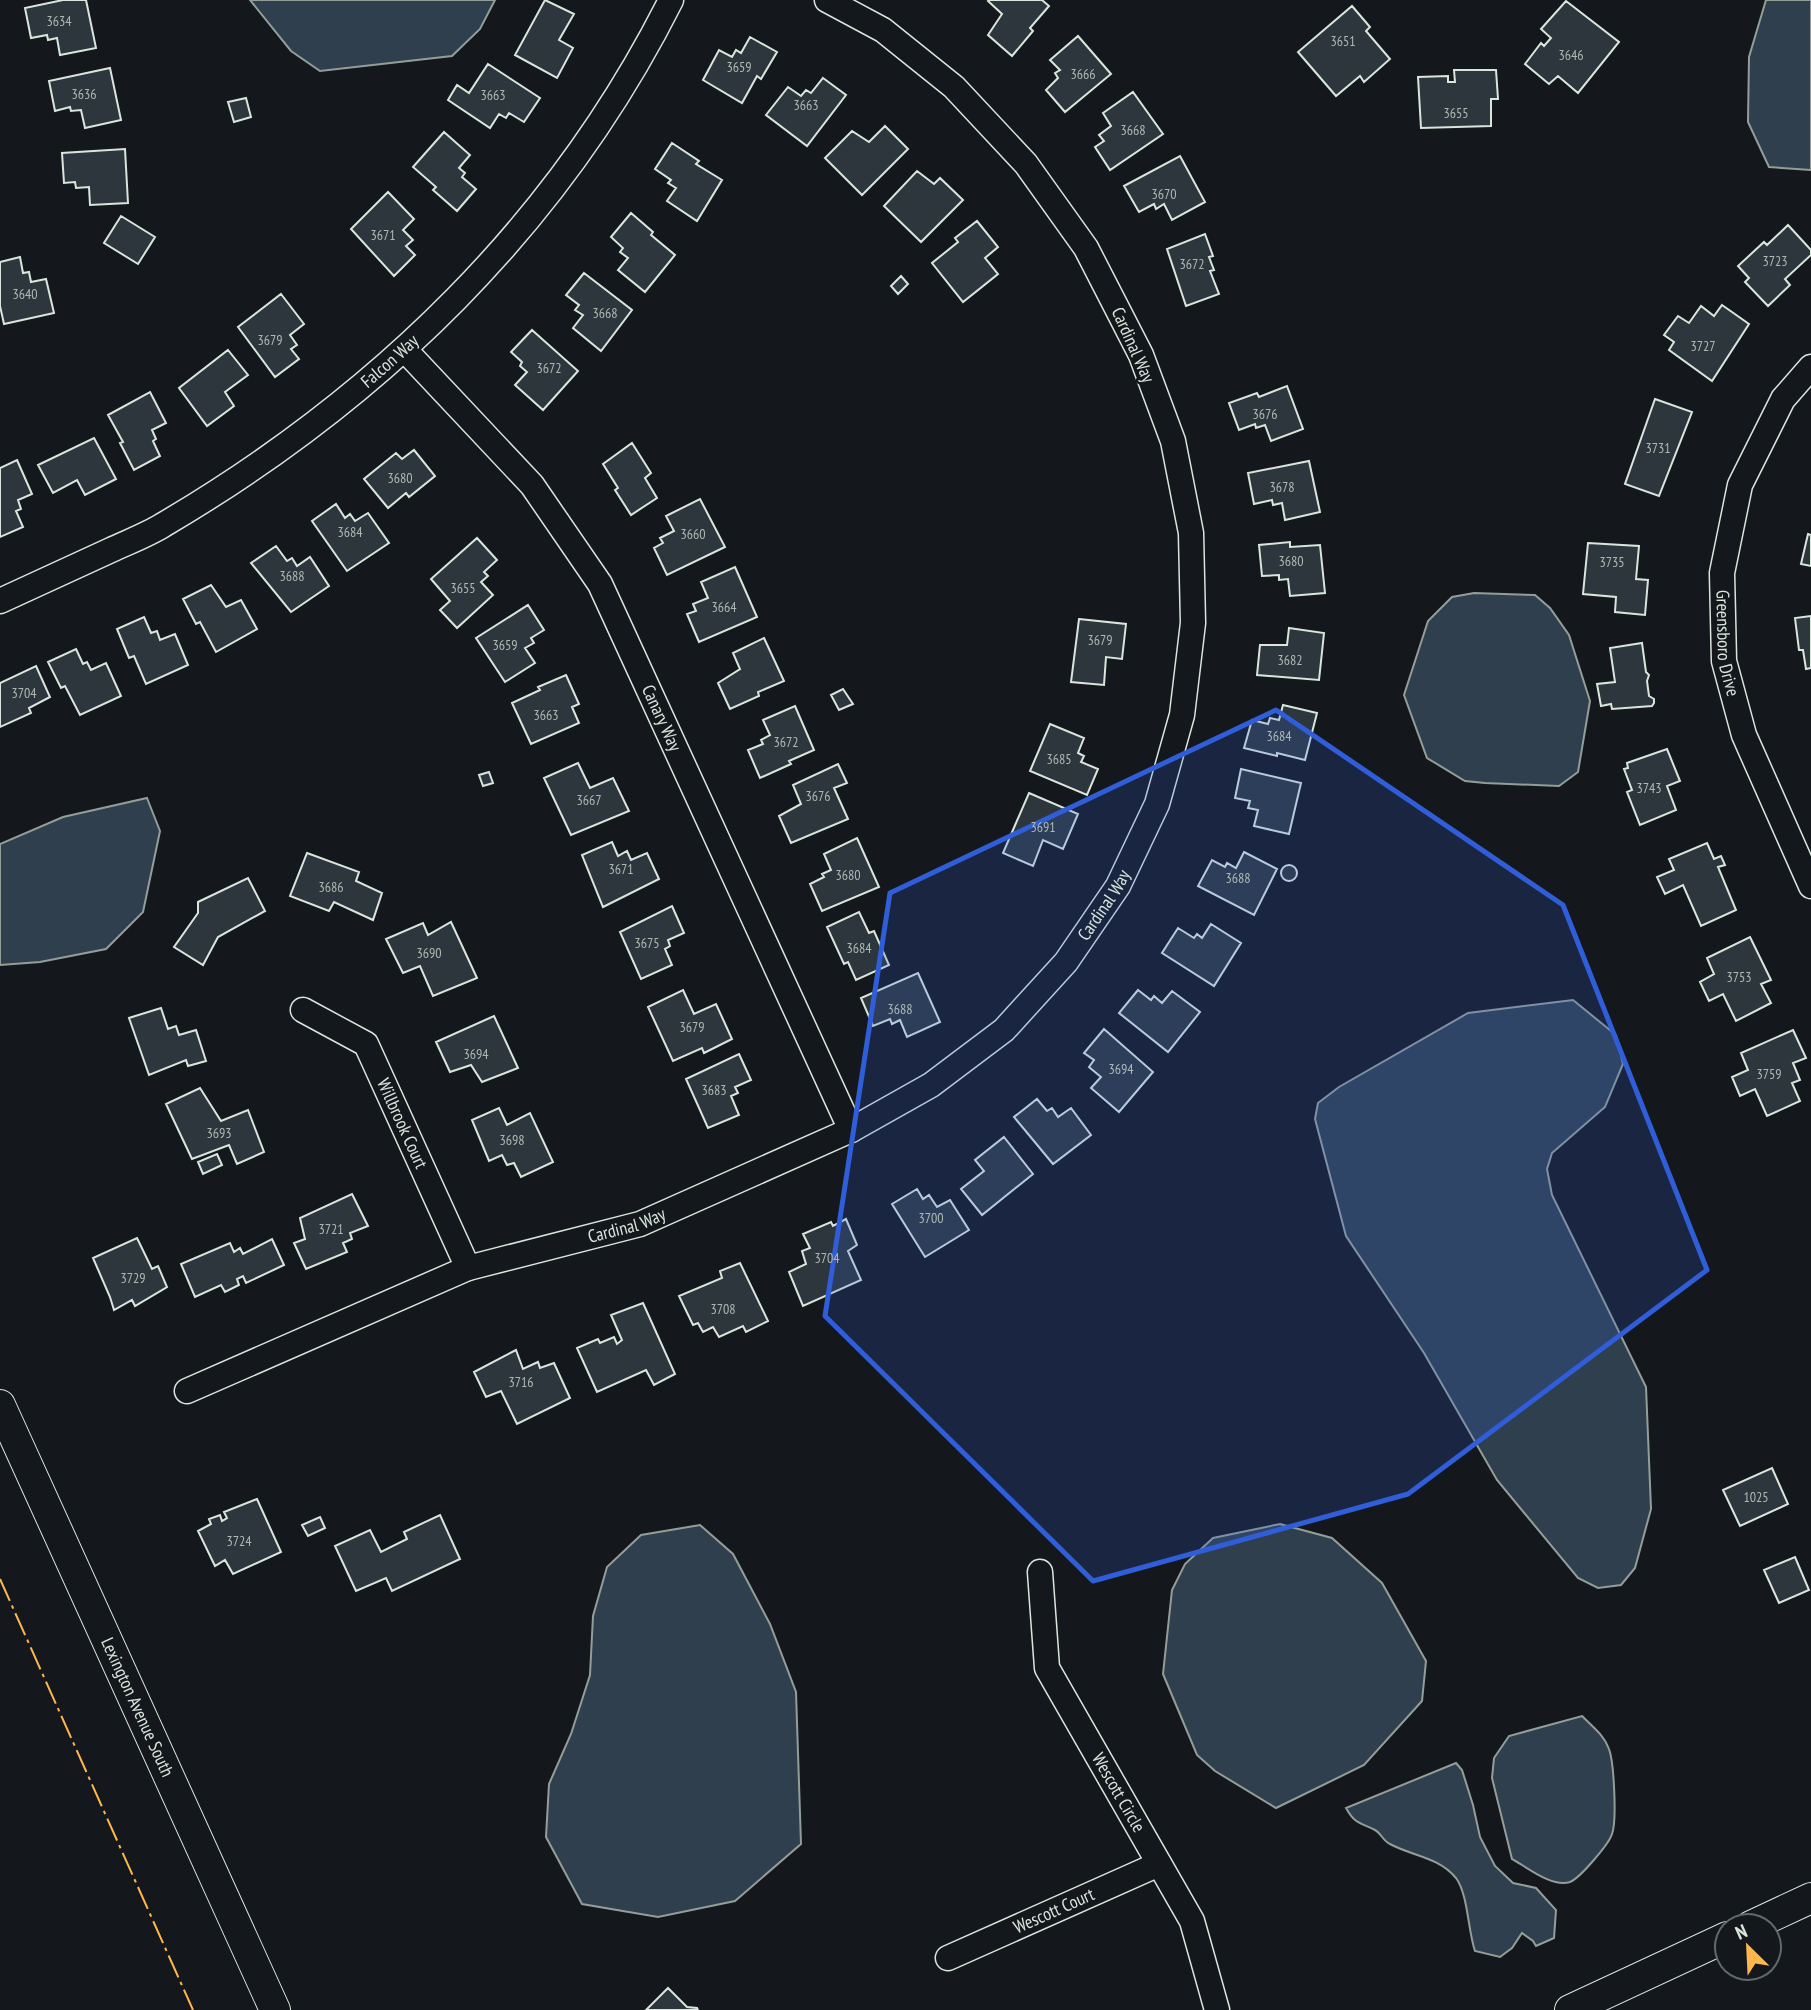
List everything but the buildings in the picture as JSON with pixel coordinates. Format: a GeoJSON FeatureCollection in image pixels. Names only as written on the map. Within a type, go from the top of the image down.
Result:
{"type":"FeatureCollection","features":[{"type":"Feature","properties":{"kind":"street","name":"Falcon Way"},"geometry":{"type":"LineString","coordinates":[[0,601],[161,527],[288,445],[405,350],[496,258],[577,158],[647,49],[671,0]]}},
{"type":"Feature","properties":{"kind":"street","name":"Cardinal Way"},"geometry":{"type":"LineString","coordinates":[[187,1391],[468,1268],[640,1224],[851,1130],[931,1085],[1004,1030],[1066,962],[1118,886],[1157,804],[1182,715],[1193,623],[1191,533],[1172,441],[1141,355],[1086,248],[1026,164],[954,87],[883,30],[827,0]]}},
{"type":"Feature","properties":{"kind":"street","name":"Canary Way"},"geometry":{"type":"LineString","coordinates":[[405,350],[532,485],[600,584],[851,1130]]}},
{"type":"Feature","properties":{"kind":"street","name":"Greensboro Drive"},"geometry":{"type":"LineString","coordinates":[[1811,366],[1783,399],[1740,485],[1722,573],[1724,661],[1744,735],[1805,859],[1811,886]]}},
{"type":"Feature","properties":{"kind":"street","name":"Willbrook Court"},"geometry":{"type":"LineString","coordinates":[[303,1010],[366,1044],[468,1268]]}},
{"type":"Feature","properties":{"kind":"street","name":"Lexington Avenue South"},"geometry":{"type":"LineString","coordinates":[[0,1405],[275,2010]]}},
{"type":"Feature","properties":{"kind":"street","name":"Wescott Circle"},"geometry":{"type":"LineString","coordinates":[[1040,1572],[1047,1668],[1192,1921],[1217,2010]]}},
{"type":"Feature","properties":{"kind":"street","name":"Wescott Court"},"geometry":{"type":"LineString","coordinates":[[947,1958],[1158,1864]]}},
{"type":"Feature","properties":{"kind":"street"},"geometry":{"type":"LineString","coordinates":[[1781,1912],[1811,1898]]}},
{"type":"Feature","properties":{"kind":"street"},"geometry":{"type":"LineString","coordinates":[[1570,2010],[1713,1944]]}},
{"type":"Feature","properties":{"kind":"highlighted area"},"geometry":{"type":"Polygon","coordinates":[[[1276,710],[1563,905],[1707,1270],[1408,1494],[1093,1581],[825,1316],[890,893],[1276,710]]]}},
{"type":"Feature","properties":{"kind":"water"},"geometry":{"type":"Polygon","coordinates":[[[250,0],[495,0],[480,29],[452,56],[320,71],[291,51],[250,0]]]}},
{"type":"Feature","properties":{"kind":"water"},"geometry":{"type":"Polygon","coordinates":[[[1766,0],[1811,0],[1811,170],[1769,167],[1748,122],[1749,57],[1766,0]]]}},
{"type":"Feature","properties":{"kind":"water"},"geometry":{"type":"Polygon","coordinates":[[[1474,593],[1535,595],[1550,608],[1569,635],[1590,701],[1578,772],[1559,786],[1465,781],[1427,758],[1404,695],[1428,621],[1452,597],[1474,593]]]}},
{"type":"Feature","properties":{"kind":"water"},"geometry":{"type":"Polygon","coordinates":[[[147,798],[160,831],[143,912],[106,949],[40,962],[0,965],[0,844],[63,817],[147,798]]]}},
{"type":"Feature","properties":{"kind":"water"},"geometry":{"type":"Polygon","coordinates":[[[1573,1000],[1616,1035],[1623,1064],[1605,1107],[1552,1153],[1547,1169],[1552,1195],[1646,1387],[1651,1509],[1635,1568],[1621,1585],[1598,1588],[1578,1578],[1497,1480],[1424,1353],[1346,1236],[1315,1119],[1318,1103],[1339,1087],[1468,1013],[1573,1000]]]}},
{"type":"Feature","properties":{"kind":"water"},"geometry":{"type":"Polygon","coordinates":[[[1280,1524],[1332,1538],[1382,1583],[1426,1661],[1422,1701],[1364,1765],[1276,1808],[1215,1771],[1197,1755],[1163,1674],[1172,1590],[1185,1564],[1213,1538],[1280,1524]]]}},
{"type":"Feature","properties":{"kind":"water"},"geometry":{"type":"Polygon","coordinates":[[[700,1525],[733,1554],[770,1624],[796,1692],[801,1844],[735,1901],[658,1917],[582,1904],[546,1837],[549,1784],[571,1734],[590,1675],[593,1616],[607,1567],[641,1535],[700,1525]]]}},
{"type":"Feature","properties":{"kind":"water"},"geometry":{"type":"Polygon","coordinates":[[[1582,1716],[1601,1735],[1609,1749],[1614,1792],[1614,1827],[1606,1845],[1580,1874],[1570,1882],[1555,1882],[1512,1859],[1492,1778],[1494,1758],[1509,1736],[1582,1716]]]}},
{"type":"Feature","properties":{"kind":"water"},"geometry":{"type":"Polygon","coordinates":[[[1456,1763],[1462,1770],[1480,1837],[1495,1866],[1513,1883],[1536,1888],[1556,1910],[1554,1938],[1536,1946],[1522,1933],[1512,1948],[1500,1957],[1475,1951],[1463,1893],[1456,1878],[1433,1861],[1388,1843],[1377,1831],[1355,1820],[1346,1808],[1456,1763]]]}},
{"type":"Feature","properties":{"kind":"power"},"geometry":{"type":"LineString","coordinates":[[0,1579],[193,2010]]}}]}
